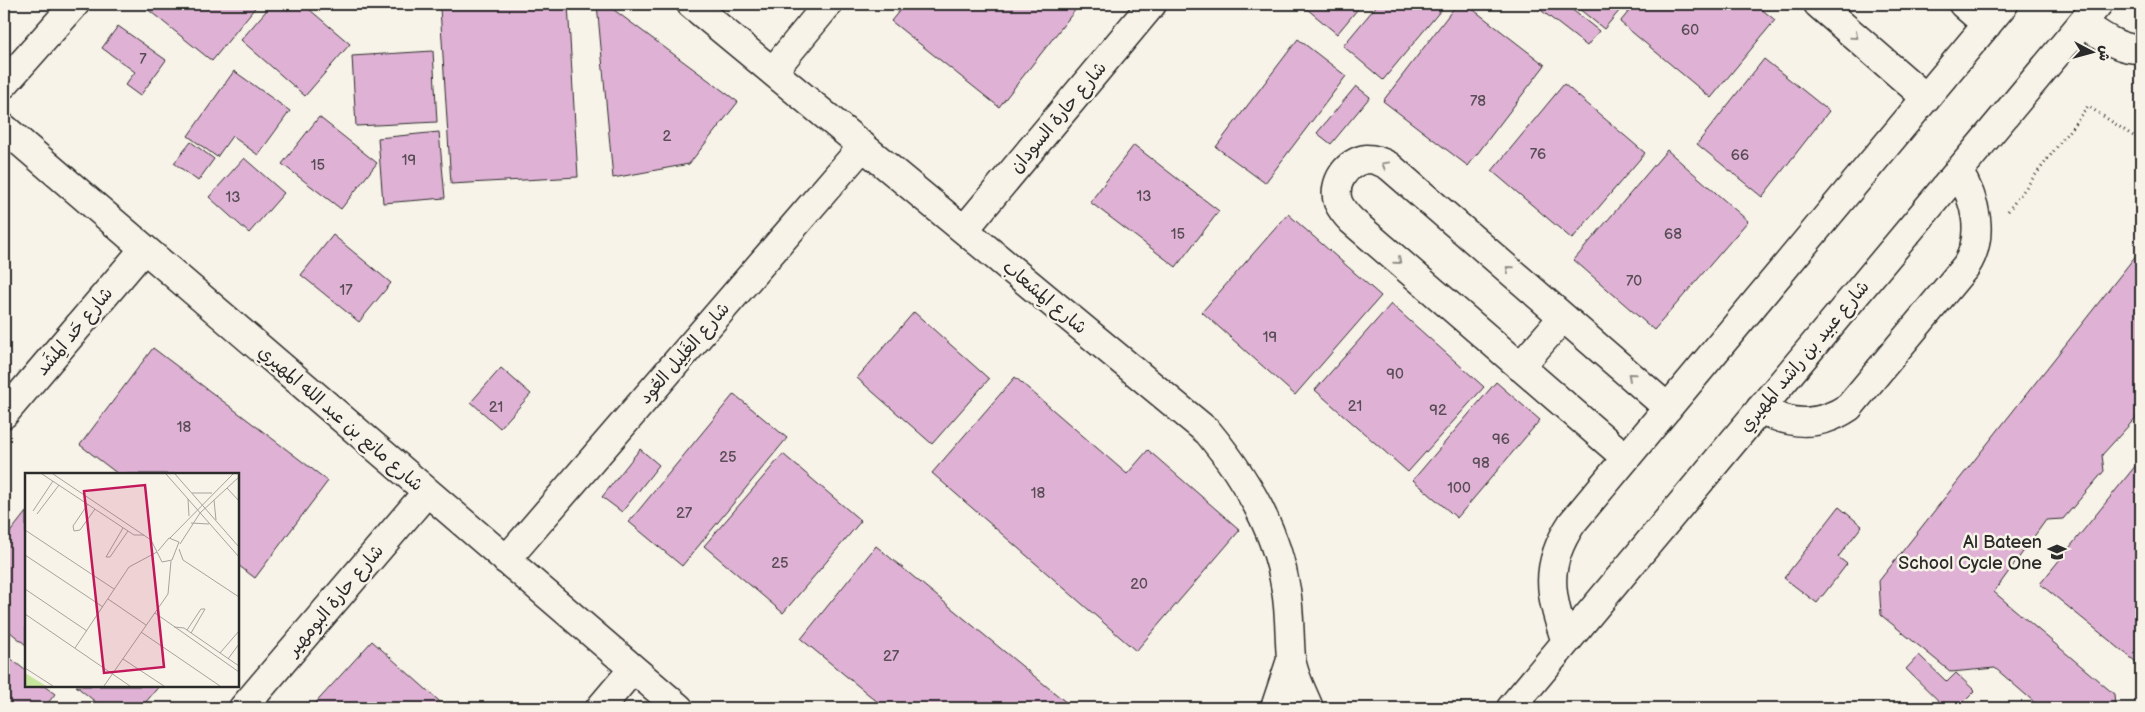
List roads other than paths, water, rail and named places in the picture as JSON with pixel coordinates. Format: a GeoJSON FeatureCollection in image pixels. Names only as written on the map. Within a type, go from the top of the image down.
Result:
{"type":"FeatureCollection","features":[{"type":"Feature","properties":{"kind":"street"},"geometry":{"type":"LineString","coordinates":[[4,84],[74,4]]}},
{"type":"Feature","properties":{"kind":"street","name":"شارع المِشعاب"},"geometry":{"type":"LineString","coordinates":[[691,4],[1208,432],[1230,459],[1250,489],[1278,554],[1286,589],[1290,624],[1291,660],[1309,708]]}},
{"type":"Feature","properties":{"kind":"street"},"geometry":{"type":"LineString","coordinates":[[773,71],[828,4]]}},
{"type":"Feature","properties":{"kind":"street","name":"شارع حارة السودان"},"geometry":{"type":"LineString","coordinates":[[964,230],[1152,4]]}},
{"type":"Feature","properties":{"kind":"street"},"geometry":{"type":"LineString","coordinates":[[1818,4],[1926,98]]}},
{"type":"Feature","properties":{"kind":"street"},"geometry":{"type":"LineString","coordinates":[[1963,4],[1987,25]]}},
{"type":"Feature","properties":{"kind":"street"},"geometry":{"type":"LineString","coordinates":[[1566,642],[1552,595],[1550,580],[1557,549],[1572,523],[2004,4]]}},
{"type":"Feature","properties":{"kind":"street"},"geometry":{"type":"LineString","coordinates":[[2090,13],[2110,41],[2124,47],[2141,48]]}},
{"type":"Feature","properties":{"kind":"street","name":"شارع عبيد بن راشد المهيري"},"geometry":{"type":"LineString","coordinates":[[1511,708],[2090,13]]}},
{"type":"Feature","properties":{"kind":"street","name":"شارع مانع بن عبد الله المهيري"},"geometry":{"type":"LineString","coordinates":[[4,128],[679,708]]}},
{"type":"Feature","properties":{"kind":"street","name":"شارع الغَلِيل العُود"},"geometry":{"type":"LineString","coordinates":[[506,560],[863,146]]}},
{"type":"Feature","properties":{"kind":"street"},"geometry":{"type":"LineString","coordinates":[[1626,458],[1344,212],[1338,202],[1336,190],[1339,179],[1346,169],[1355,162],[1367,159],[1378,160],[1389,166],[1668,408]]}},
{"type":"Feature","properties":{"kind":"street"},"geometry":{"type":"LineString","coordinates":[[1760,409],[1774,416],[1796,422],[1819,421],[1834,417],[1849,406],[1972,257],[1976,243],[1974,205],[1968,187],[1958,171]]}},
{"type":"Feature","properties":{"kind":"street","name":"شارع حَد المِشَد"},"geometry":{"type":"LineString","coordinates":[[4,414],[144,249]]}},
{"type":"Feature","properties":{"kind":"street"},"geometry":{"type":"LineString","coordinates":[[1520,367],[1563,317]]}},
{"type":"Feature","properties":{"kind":"street","name":"شارع حارة البومهير"},"geometry":{"type":"LineString","coordinates":[[243,708],[427,492]]}},
{"type":"Feature","properties":{"kind":"street","name":"شارع المِشعاب"},"geometry":{"type":"LineString","coordinates":[[1274,708],[1291,660]]}},
{"type":"Feature","properties":{"kind":"street"},"geometry":{"type":"LineString","coordinates":[[600,708],[633,669]]}},
{"type":"Feature","properties":{"kind":"place","name":"Al Bateen School Cycle One"},"geometry":{"type":"Point","coordinates":[2057,552]}}]}
